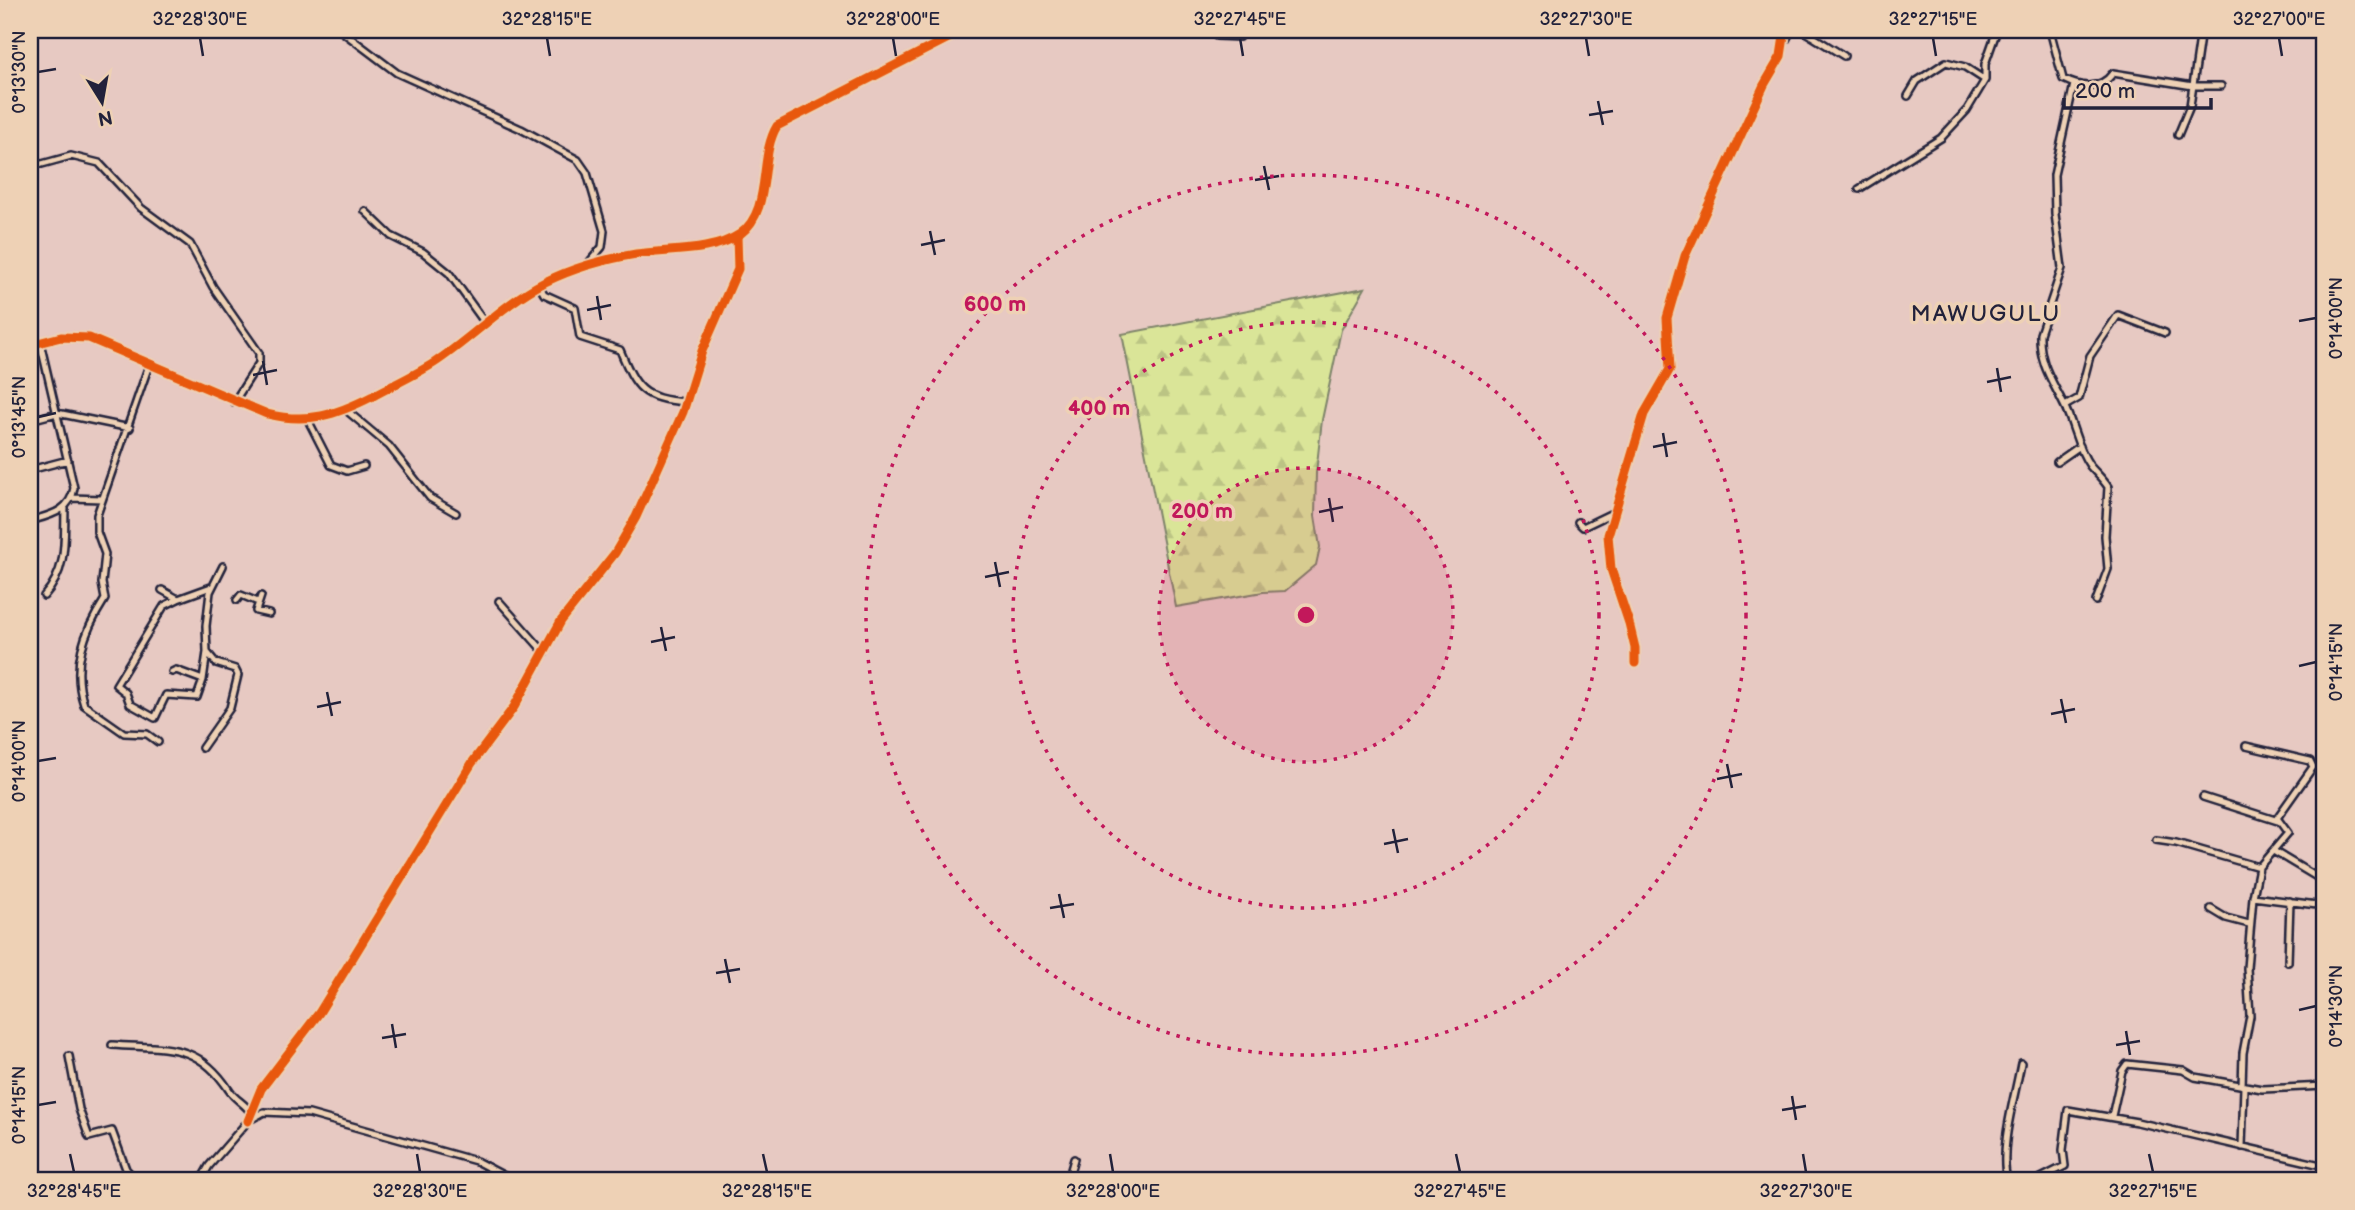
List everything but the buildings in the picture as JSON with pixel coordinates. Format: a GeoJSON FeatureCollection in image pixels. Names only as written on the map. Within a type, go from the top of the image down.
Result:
{"type":"FeatureCollection","features":[{"type":"Feature","properties":{"kind":"street"},"geometry":{"type":"LineString","coordinates":[[340,30],[404,76],[521,129],[578,160],[587,173],[604,231],[602,247],[586,266]]}},
{"type":"Feature","properties":{"kind":"street"},"geometry":{"type":"LineString","coordinates":[[30,345],[61,337],[89,338],[234,402],[281,418],[308,420],[346,410],[434,363],[539,285],[586,266],[635,254],[711,245],[737,236],[749,226],[760,198],[771,136],[777,126],[964,30]]}},
{"type":"Feature","properties":{"kind":"street"},"geometry":{"type":"LineString","coordinates":[[1212,30],[1216,36],[1239,37]]}},
{"type":"Feature","properties":{"kind":"street"},"geometry":{"type":"LineString","coordinates":[[1781,57],[1785,30]]}},
{"type":"Feature","properties":{"kind":"street"},"geometry":{"type":"LineString","coordinates":[[1635,663],[1635,648],[1629,623],[1609,559],[1608,535],[1644,414],[1670,369],[1667,318],[1685,256],[1764,85],[1781,57],[1791,30]]}},
{"type":"Feature","properties":{"kind":"street"},"geometry":{"type":"LineString","coordinates":[[1802,30],[1844,56]]}},
{"type":"Feature","properties":{"kind":"street"},"geometry":{"type":"LineString","coordinates":[[1859,189],[1941,138],[1967,110],[1984,80],[1985,64],[1997,30]]}},
{"type":"Feature","properties":{"kind":"street"},"geometry":{"type":"LineString","coordinates":[[2050,30],[2063,79],[2074,84],[2105,83],[2113,73],[2193,86],[2221,86]]}},
{"type":"Feature","properties":{"kind":"street"},"geometry":{"type":"LineString","coordinates":[[2178,135],[2190,106],[2201,30]]}},
{"type":"Feature","properties":{"kind":"street"},"geometry":{"type":"LineString","coordinates":[[1908,96],[1917,81],[1946,62],[1965,67],[1984,80]]}},
{"type":"Feature","properties":{"kind":"street"},"geometry":{"type":"LineString","coordinates":[[2074,84],[2054,174],[2055,214],[2062,268],[2040,334],[2039,345],[2049,381],[2065,406],[2089,465],[2108,486],[2105,536],[2108,569],[2096,601]]}},
{"type":"Feature","properties":{"kind":"street"},"geometry":{"type":"LineString","coordinates":[[30,163],[42,164],[71,156],[91,159],[105,168],[141,208],[190,244],[213,287],[259,352],[258,363],[234,402]]}},
{"type":"Feature","properties":{"kind":"street"},"geometry":{"type":"LineString","coordinates":[[365,211],[391,236],[423,252],[444,268],[485,323]]}},
{"type":"Feature","properties":{"kind":"street"},"geometry":{"type":"LineString","coordinates":[[201,1180],[248,1121],[261,1089],[320,1013],[472,763],[514,707],[561,621],[615,553],[636,517],[686,402],[702,351],[738,269],[737,236]]}},
{"type":"Feature","properties":{"kind":"street"},"geometry":{"type":"LineString","coordinates":[[539,285],[544,294],[575,307],[580,337],[620,350],[629,374],[640,390],[665,401],[686,402]]}},
{"type":"Feature","properties":{"kind":"street"},"geometry":{"type":"LineString","coordinates":[[2065,406],[2079,398],[2090,356],[2118,315],[2165,333]]}},
{"type":"Feature","properties":{"kind":"street"},"geometry":{"type":"LineString","coordinates":[[30,521],[55,514],[65,508],[74,488],[40,342]]}},
{"type":"Feature","properties":{"kind":"street"},"geometry":{"type":"LineString","coordinates":[[149,365],[96,525],[105,554],[102,583],[105,599],[87,627],[86,641],[78,654],[84,705],[124,733],[146,734],[158,742]]}},
{"type":"Feature","properties":{"kind":"street"},"geometry":{"type":"LineString","coordinates":[[346,410],[389,446],[430,498],[456,513]]}},
{"type":"Feature","properties":{"kind":"street"},"geometry":{"type":"LineString","coordinates":[[30,420],[57,413],[130,428]]}},
{"type":"Feature","properties":{"kind":"street"},"geometry":{"type":"LineString","coordinates":[[308,420],[331,465],[347,471],[364,466]]}},
{"type":"Feature","properties":{"kind":"street"},"geometry":{"type":"LineString","coordinates":[[2057,462],[2080,446]]}},
{"type":"Feature","properties":{"kind":"street"},"geometry":{"type":"LineString","coordinates":[[30,470],[68,460]]}},
{"type":"Feature","properties":{"kind":"street"},"geometry":{"type":"LineString","coordinates":[[71,498],[103,499]]}},
{"type":"Feature","properties":{"kind":"street"},"geometry":{"type":"LineString","coordinates":[[44,596],[63,564],[66,540],[65,508]]}},
{"type":"Feature","properties":{"kind":"street"},"geometry":{"type":"LineString","coordinates":[[1578,522],[1583,527],[1610,514],[1614,516]]}},
{"type":"Feature","properties":{"kind":"street"},"geometry":{"type":"LineString","coordinates":[[211,587],[164,606],[116,685],[125,693],[130,704],[155,718],[166,695],[197,698],[207,652],[206,626],[211,587],[223,566]]}},
{"type":"Feature","properties":{"kind":"street"},"geometry":{"type":"LineString","coordinates":[[162,590],[178,599]]}},
{"type":"Feature","properties":{"kind":"street"},"geometry":{"type":"LineString","coordinates":[[237,600],[241,595],[260,599],[258,613],[269,614]]}},
{"type":"Feature","properties":{"kind":"street"},"geometry":{"type":"LineString","coordinates":[[499,601],[545,653]]}},
{"type":"Feature","properties":{"kind":"street"},"geometry":{"type":"LineString","coordinates":[[202,748],[230,708],[238,675],[235,669],[216,663],[207,652]]}},
{"type":"Feature","properties":{"kind":"street"},"geometry":{"type":"LineString","coordinates":[[172,672],[176,670],[203,680]]}},
{"type":"Feature","properties":{"kind":"street"},"geometry":{"type":"LineString","coordinates":[[2246,746],[2313,764],[2278,821]]}},
{"type":"Feature","properties":{"kind":"street"},"geometry":{"type":"LineString","coordinates":[[2203,797],[2278,821],[2288,834],[2275,852],[2259,867],[2249,924],[2250,1016],[2242,1054],[2242,1147]]}},
{"type":"Feature","properties":{"kind":"street"},"geometry":{"type":"LineString","coordinates":[[2156,840],[2176,843],[2259,867]]}},
{"type":"Feature","properties":{"kind":"street"},"geometry":{"type":"LineString","coordinates":[[2275,852],[2325,882]]}},
{"type":"Feature","properties":{"kind":"street"},"geometry":{"type":"LineString","coordinates":[[2253,897],[2325,906]]}},
{"type":"Feature","properties":{"kind":"street"},"geometry":{"type":"LineString","coordinates":[[2288,962],[2290,901]]}},
{"type":"Feature","properties":{"kind":"street"},"geometry":{"type":"LineString","coordinates":[[2211,909],[2225,918],[2249,924]]}},
{"type":"Feature","properties":{"kind":"street"},"geometry":{"type":"LineString","coordinates":[[112,1045],[172,1049],[203,1058],[230,1093],[246,1104],[251,1114]]}},
{"type":"Feature","properties":{"kind":"street"},"geometry":{"type":"LineString","coordinates":[[69,1056],[79,1109],[89,1137],[112,1131],[126,1169],[136,1180]]}},
{"type":"Feature","properties":{"kind":"street"},"geometry":{"type":"LineString","coordinates":[[2007,1180],[2004,1169],[2007,1139],[2021,1063]]}},
{"type":"Feature","properties":{"kind":"street"},"geometry":{"type":"LineString","coordinates":[[2112,1116],[2122,1071],[2127,1064],[2183,1070],[2195,1077],[2243,1086],[2290,1089],[2325,1086]]}},
{"type":"Feature","properties":{"kind":"street"},"geometry":{"type":"LineString","coordinates":[[2037,1180],[2065,1166],[2063,1150],[2068,1110],[2112,1116],[2325,1166]]}},
{"type":"Feature","properties":{"kind":"street"},"geometry":{"type":"LineString","coordinates":[[248,1121],[264,1112],[309,1114],[476,1161],[512,1180]]}},
{"type":"Feature","properties":{"kind":"street"},"geometry":{"type":"LineString","coordinates":[[1068,1180],[1074,1159]]}},
{"type":"Feature","properties":{"kind":"green space"},"geometry":{"type":"Polygon","coordinates":[[[1365,288],[1341,330],[1322,420],[1316,473],[1315,516],[1320,547],[1316,565],[1285,591],[1263,592],[1176,607],[1122,334],[1365,288]]]}},
{"type":"Feature","properties":{"kind":"cycle path"},"geometry":{"type":"LineString","coordinates":[[30,345],[61,337],[89,338],[267,414],[309,418],[334,413],[373,396],[434,363],[530,290],[556,277],[613,259],[703,247],[740,234],[757,211],[771,139],[777,126],[964,30]]}},
{"type":"Feature","properties":{"kind":"cycle path"},"geometry":{"type":"LineString","coordinates":[[1635,663],[1635,648],[1629,623],[1611,569],[1608,535],[1644,414],[1670,369],[1667,318],[1685,256],[1764,85],[1781,56],[1785,30]]}},
{"type":"Feature","properties":{"kind":"cycle path"},"geometry":{"type":"LineString","coordinates":[[248,1121],[261,1089],[319,1013],[472,763],[514,707],[561,621],[615,553],[636,517],[683,412],[702,351],[738,269],[737,236]]}},
{"type":"Feature","properties":{"kind":"district","name":"MAWUGULU"},"geometry":{"type":"Point","coordinates":[1986,314]}}]}
